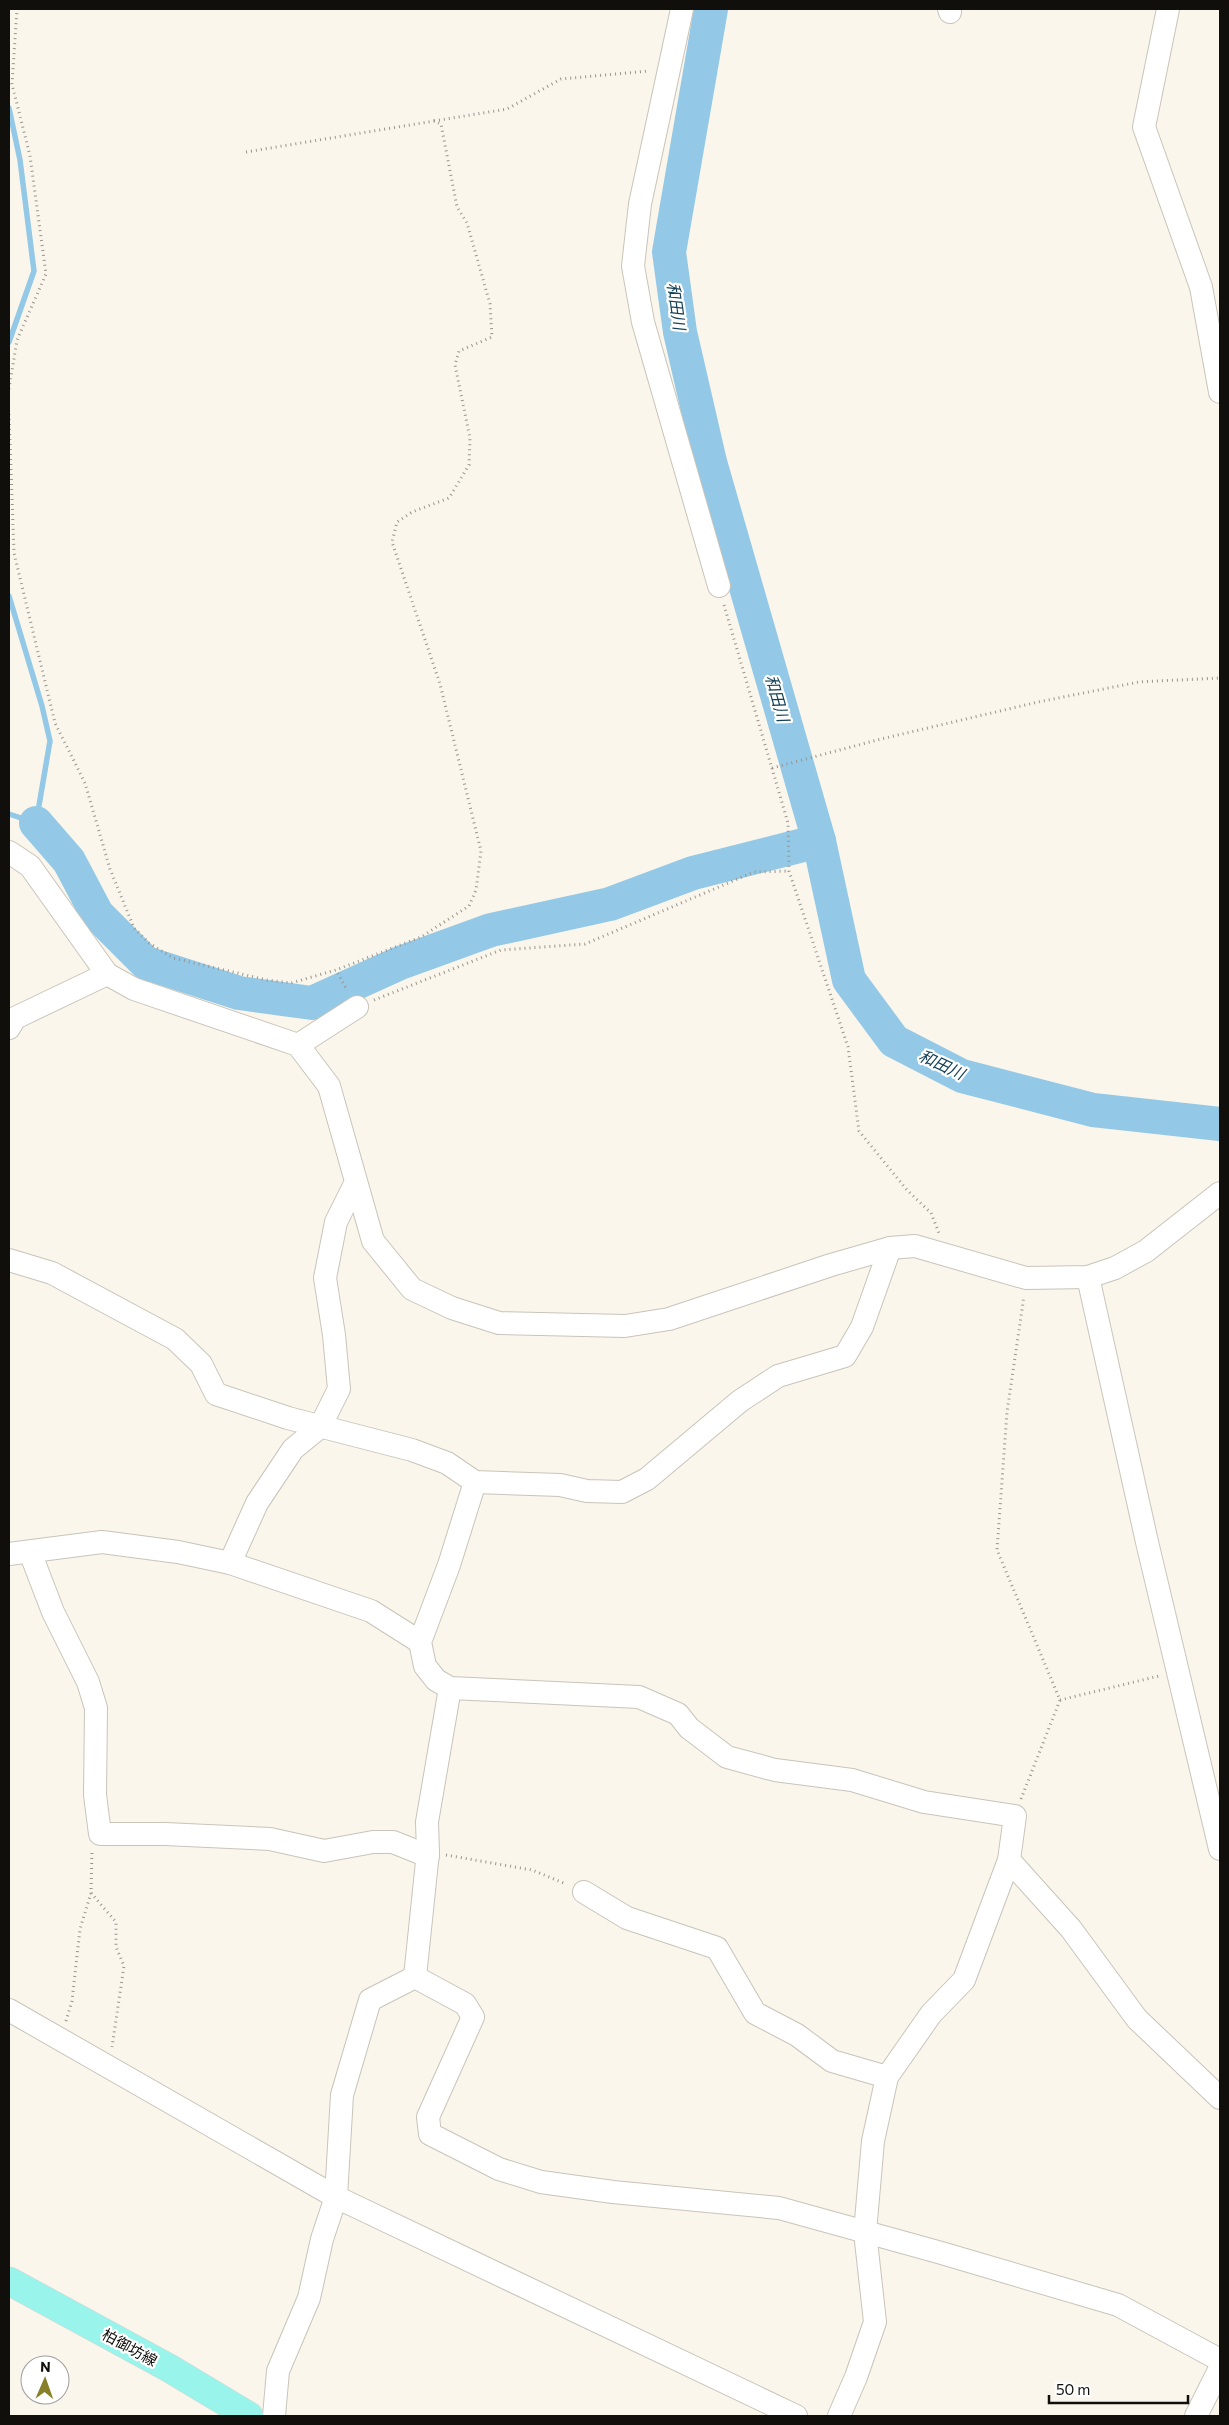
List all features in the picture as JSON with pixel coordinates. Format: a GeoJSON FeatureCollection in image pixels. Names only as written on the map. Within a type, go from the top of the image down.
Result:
{"type":"FeatureCollection","features":[{"type":"Feature","properties":{"kind":"main road","name":"柏御坊線"},"geometry":{"type":"LineString","coordinates":[[9,2281],[169,2368],[248,2416]]}},
{"type":"Feature","properties":{"kind":"street"},"geometry":{"type":"LineString","coordinates":[[682,9],[670,72],[640,204],[633,266],[643,322],[719,586]]}},
{"type":"Feature","properties":{"kind":"street"},"geometry":{"type":"LineString","coordinates":[[1168,9],[1144,127],[1201,287],[1220,392]]}},
{"type":"Feature","properties":{"kind":"street"},"geometry":{"type":"LineString","coordinates":[[9,852],[30,866],[107,974],[134,988],[298,1045],[329,1086],[373,1241],[412,1289],[452,1308],[499,1323],[625,1326],[670,1318],[831,1265],[890,1248],[915,1246],[1026,1278],[1088,1277],[1115,1268],[1146,1250],[1220,1193]]}},
{"type":"Feature","properties":{"kind":"street"},"geometry":{"type":"LineString","coordinates":[[9,1028],[16,1018],[107,974]]}},
{"type":"Feature","properties":{"kind":"street"},"geometry":{"type":"LineString","coordinates":[[298,1045],[357,1007]]}},
{"type":"Feature","properties":{"kind":"street"},"geometry":{"type":"LineString","coordinates":[[230,1563],[257,1503],[293,1449],[320,1427],[339,1389],[334,1335],[325,1278],[336,1222],[356,1182]]}},
{"type":"Feature","properties":{"kind":"street"},"geometry":{"type":"LineString","coordinates":[[9,1260],[52,1273],[175,1340],[201,1364],[216,1394],[320,1427],[412,1450],[447,1463],[475,1482],[560,1485],[587,1491],[622,1492],[647,1479],[740,1401],[778,1376],[845,1356],[862,1327],[890,1248]]}},
{"type":"Feature","properties":{"kind":"street"},"geometry":{"type":"LineString","coordinates":[[1088,1277],[1220,1849]]}},
{"type":"Feature","properties":{"kind":"street"},"geometry":{"type":"LineString","coordinates":[[475,1482],[449,1564],[420,1642],[425,1666],[436,1680],[450,1688],[639,1697],[678,1714],[689,1728],[727,1758],[775,1770],[852,1780],[924,1802],[1015,1816],[1009,1860],[964,1980],[931,2014],[887,2077],[873,2141],[865,2232],[875,2322],[856,2376],[839,2416]]}},
{"type":"Feature","properties":{"kind":"street"},"geometry":{"type":"LineString","coordinates":[[420,1642],[371,1611],[230,1563],[178,1552],[102,1542],[20,1553],[88,1682],[96,1708],[95,1795],[100,1834],[166,1834],[270,1839],[324,1852],[373,1842],[393,1842],[428,1854]]}},
{"type":"Feature","properties":{"kind":"street"},"geometry":{"type":"LineString","coordinates":[[415,1977],[428,1854],[427,1822],[450,1688]]}},
{"type":"Feature","properties":{"kind":"street"},"geometry":{"type":"LineString","coordinates":[[1009,1860],[1071,1929],[1137,2019],[1220,2098]]}},
{"type":"Feature","properties":{"kind":"street"},"geometry":{"type":"LineString","coordinates":[[584,1892],[627,1918],[716,1948],[755,2013],[797,2034],[832,2061],[887,2077]]}},
{"type":"Feature","properties":{"kind":"street"},"geometry":{"type":"LineString","coordinates":[[274,2416],[278,2370],[309,2298],[322,2239],[336,2197],[342,2095],[370,2000],[415,1977]]}},
{"type":"Feature","properties":{"kind":"street"},"geometry":{"type":"LineString","coordinates":[[415,1977],[465,2004],[473,2017],[428,2116],[430,2134],[499,2168],[541,2182],[613,2192],[779,2208],[1118,2305],[1220,2360]]}},
{"type":"Feature","properties":{"kind":"street"},"geometry":{"type":"LineString","coordinates":[[9,2010],[336,2197],[796,2416]]}},
{"type":"Feature","properties":{"kind":"street"},"geometry":{"type":"LineString","coordinates":[[1196,2416],[1220,2368]]}},
{"type":"Feature","properties":{"kind":"path"},"geometry":{"type":"LineString","coordinates":[[9,389],[17,340],[46,274],[30,156],[12,84],[17,9]]}},
{"type":"Feature","properties":{"kind":"path"},"geometry":{"type":"LineString","coordinates":[[246,152],[507,109],[560,78],[657,70],[670,72]]}},
{"type":"Feature","properties":{"kind":"path"},"geometry":{"type":"LineString","coordinates":[[9,414],[14,553],[54,723],[84,783],[110,869],[134,928],[149,943],[173,958],[267,980],[291,983],[336,970],[421,937],[469,906],[476,890],[481,851],[440,684],[392,542],[397,522],[412,512],[449,498],[469,464],[470,438],[455,365],[459,351],[492,337],[490,304],[467,223],[458,207],[441,124],[434,121]]}},
{"type":"Feature","properties":{"kind":"path"},"geometry":{"type":"LineString","coordinates":[[719,586],[788,823],[789,871],[848,1047],[859,1130],[907,1190],[931,1214],[948,1254]]}},
{"type":"Feature","properties":{"kind":"path"},"geometry":{"type":"LineString","coordinates":[[772,768],[890,737],[1038,702],[1139,682],[1220,678]]}},
{"type":"Feature","properties":{"kind":"path"},"geometry":{"type":"LineString","coordinates":[[336,970],[357,1007],[501,950],[585,944],[754,872],[789,871]]}},
{"type":"Feature","properties":{"kind":"path"},"geometry":{"type":"LineString","coordinates":[[1015,1816],[1060,1700],[997,1550],[1007,1412],[1026,1278]]}},
{"type":"Feature","properties":{"kind":"path"},"geometry":{"type":"LineString","coordinates":[[1060,1700],[1179,1671]]}},
{"type":"Feature","properties":{"kind":"path"},"geometry":{"type":"LineString","coordinates":[[61,2041],[72,2001],[80,1930],[91,1893],[92,1849],[100,1834]]}},
{"type":"Feature","properties":{"kind":"path"},"geometry":{"type":"LineString","coordinates":[[428,1854],[532,1870],[584,1892]]}},
{"type":"Feature","properties":{"kind":"path"},"geometry":{"type":"LineString","coordinates":[[91,1893],[116,1922],[116,1947],[124,1966],[111,2053],[104,2065]]}},
{"type":"Feature","properties":{"kind":"waterway","name":"和田川"},"geometry":{"type":"LineString","coordinates":[[711,9],[669,252],[680,332],[710,462],[819,841],[849,980],[894,1041],[962,1076],[1093,1110],[1220,1124]]}},
{"type":"Feature","properties":{"kind":"waterway"},"geometry":{"type":"LineString","coordinates":[[9,108],[20,160],[34,271],[9,342]]}},
{"type":"Feature","properties":{"kind":"waterway"},"geometry":{"type":"LineString","coordinates":[[9,596],[42,706],[50,741],[36,823],[9,814]]}},
{"type":"Feature","properties":{"kind":"waterway"},"geometry":{"type":"LineString","coordinates":[[36,823],[69,861],[97,914],[146,963],[239,993],[312,1003],[400,963],[491,930],[610,904],[693,873],[819,841]]}}]}
